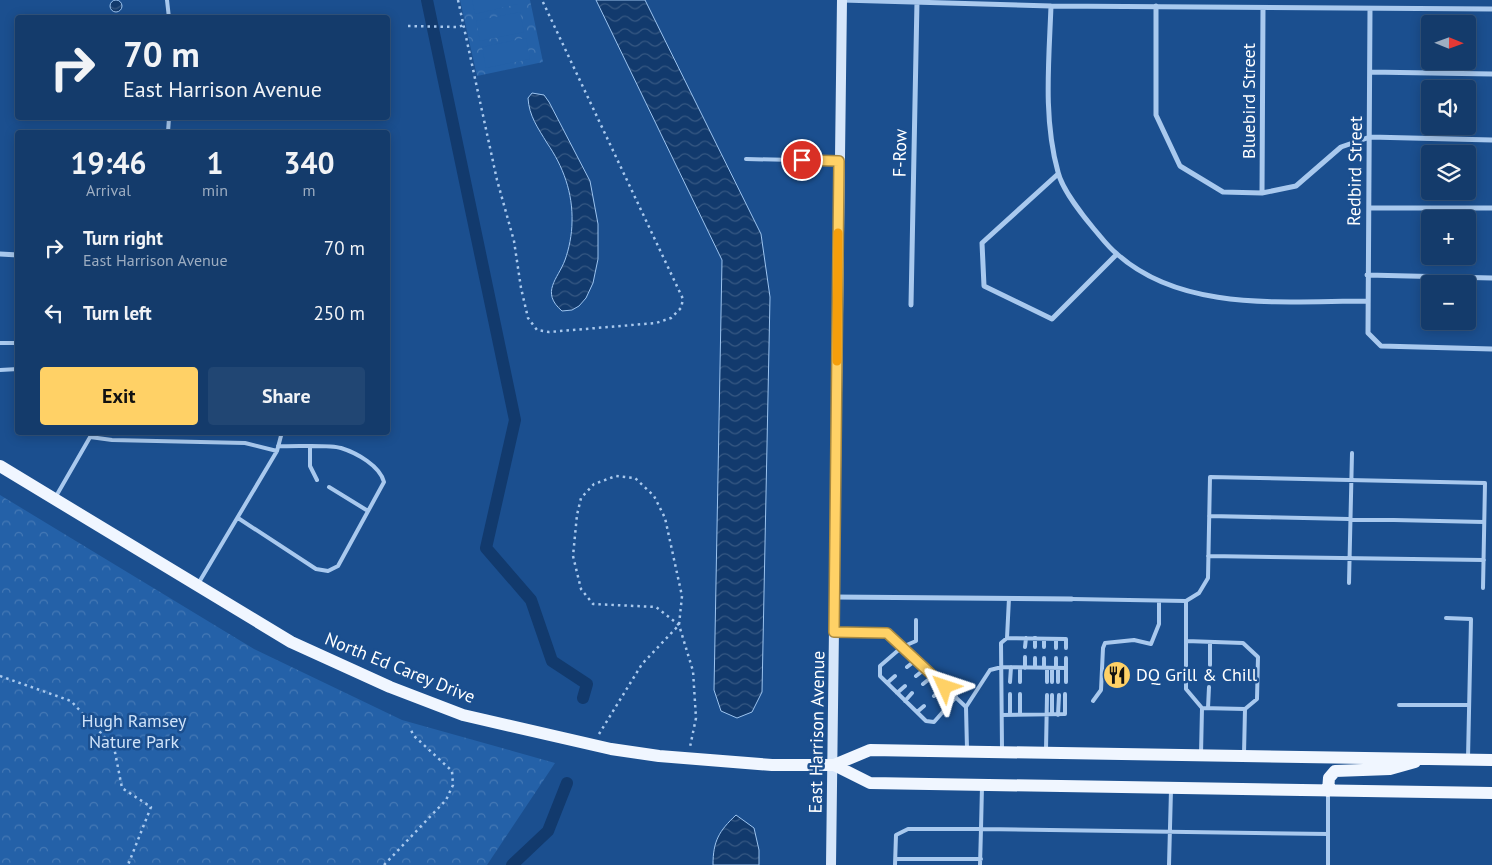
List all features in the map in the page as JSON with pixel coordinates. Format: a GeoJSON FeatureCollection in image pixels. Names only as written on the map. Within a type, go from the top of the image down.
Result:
{"type":"FeatureCollection","features":[{"type":"Feature","properties":{"kind":"main road","name":"East Harrison Avenue"},"geometry":{"type":"LineString","coordinates":[[832,865],[842,0]]}},
{"type":"Feature","properties":{"kind":"main road","name":"North Ed Carey Drive"},"geometry":{"type":"LineString","coordinates":[[0,466],[291,642],[390,687],[463,715],[592,745],[688,758],[772,765],[834,765]]}},
{"type":"Feature","properties":{"kind":"main road"},"geometry":{"type":"LineString","coordinates":[[834,765],[870,750],[1244,754],[1492,760]]}},
{"type":"Feature","properties":{"kind":"main road"},"geometry":{"type":"LineString","coordinates":[[1328,790],[1329,778],[1335,771],[1390,770],[1424,759]]}},
{"type":"Feature","properties":{"kind":"main road"},"geometry":{"type":"LineString","coordinates":[[834,765],[870,783],[1492,793]]}},
{"type":"Feature","properties":{"kind":"street"},"geometry":{"type":"LineString","coordinates":[[842,0],[1051,6],[1492,9]]}},
{"type":"Feature","properties":{"kind":"street","name":"F-Row"},"geometry":{"type":"LineString","coordinates":[[911,305],[917,1]]}},
{"type":"Feature","properties":{"kind":"street"},"geometry":{"type":"LineString","coordinates":[[1051,6],[1048,116],[1058,174],[1084,217],[1117,254],[1154,279],[1203,294],[1237,301],[1367,301]]}},
{"type":"Feature","properties":{"kind":"street"},"geometry":{"type":"LineString","coordinates":[[1156,6],[1156,115],[1180,166],[1223,192],[1262,193],[1296,186],[1341,147],[1370,137],[1492,140]]}},
{"type":"Feature","properties":{"kind":"street","name":"Bluebird Street"},"geometry":{"type":"LineString","coordinates":[[1262,193],[1263,8]]}},
{"type":"Feature","properties":{"kind":"street","name":"Redbird Street"},"geometry":{"type":"LineString","coordinates":[[1370,9],[1368,333],[1381,346],[1492,349]]}},
{"type":"Feature","properties":{"kind":"street"},"geometry":{"type":"LineString","coordinates":[[1370,72],[1492,74]]}},
{"type":"Feature","properties":{"kind":"street"},"geometry":{"type":"LineString","coordinates":[[1058,174],[982,243],[984,286],[1052,319],[1117,254]]}},
{"type":"Feature","properties":{"kind":"street"},"geometry":{"type":"LineString","coordinates":[[1369,208],[1492,208]]}},
{"type":"Feature","properties":{"kind":"street"},"geometry":{"type":"LineString","coordinates":[[0,254],[15,255]]}},
{"type":"Feature","properties":{"kind":"street"},"geometry":{"type":"LineString","coordinates":[[1367,275],[1492,278]]}},
{"type":"Feature","properties":{"kind":"street"},"geometry":{"type":"LineString","coordinates":[[834,597],[1072,599]]}},
{"type":"Feature","properties":{"kind":"lane"},"geometry":{"type":"LineString","coordinates":[[166,0],[168,15]]}},
{"type":"Feature","properties":{"kind":"lane"},"geometry":{"type":"LineString","coordinates":[[746,159],[839,161]]}},
{"type":"Feature","properties":{"kind":"lane"},"geometry":{"type":"LineString","coordinates":[[0,343],[15,344]]}},
{"type":"Feature","properties":{"kind":"lane"},"geometry":{"type":"LineString","coordinates":[[0,370],[15,369]]}},
{"type":"Feature","properties":{"kind":"lane"},"geometry":{"type":"LineString","coordinates":[[197,586],[278,449],[281,435]]}},
{"type":"Feature","properties":{"kind":"lane"},"geometry":{"type":"LineString","coordinates":[[54,499],[90,437],[112,440],[245,443],[278,449],[340,447],[375,466],[382,473],[384,482],[338,566],[328,571],[316,569],[238,518]]}},
{"type":"Feature","properties":{"kind":"lane"},"geometry":{"type":"LineString","coordinates":[[310,447],[310,466],[317,480]]}},
{"type":"Feature","properties":{"kind":"lane"},"geometry":{"type":"LineString","coordinates":[[1349,583],[1352,453]]}},
{"type":"Feature","properties":{"kind":"lane"},"geometry":{"type":"LineString","coordinates":[[1072,599],[1186,601],[1199,593],[1208,578],[1210,477],[1485,483],[1483,588]]}},
{"type":"Feature","properties":{"kind":"lane"},"geometry":{"type":"LineString","coordinates":[[329,487],[368,511]]}},
{"type":"Feature","properties":{"kind":"lane"},"geometry":{"type":"LineString","coordinates":[[1209,516],[1484,522]]}},
{"type":"Feature","properties":{"kind":"lane"},"geometry":{"type":"LineString","coordinates":[[1208,556],[1484,560]]}},
{"type":"Feature","properties":{"kind":"lane"},"geometry":{"type":"LineString","coordinates":[[1008,638],[1009,598]]}},
{"type":"Feature","properties":{"kind":"lane"},"geometry":{"type":"LineString","coordinates":[[1093,700],[1101,690],[1103,648],[1106,644],[1134,640],[1151,644],[1159,624],[1159,601]]}},
{"type":"Feature","properties":{"kind":"lane"},"geometry":{"type":"LineString","coordinates":[[1186,601],[1186,689],[1202,708],[1201,754]]}},
{"type":"Feature","properties":{"kind":"lane"},"geometry":{"type":"LineString","coordinates":[[1446,618],[1471,619],[1468,760]]}},
{"type":"Feature","properties":{"kind":"lane"},"geometry":{"type":"LineString","coordinates":[[916,620],[916,640],[902,647],[880,666],[880,676],[926,721],[934,722],[956,697]]}},
{"type":"Feature","properties":{"kind":"lane"},"geometry":{"type":"LineString","coordinates":[[834,632],[887,633],[966,707]]}},
{"type":"Feature","properties":{"kind":"lane"},"geometry":{"type":"LineString","coordinates":[[1002,751],[1001,643],[1008,638],[1066,639],[1066,648]]}},
{"type":"Feature","properties":{"kind":"lane"},"geometry":{"type":"LineString","coordinates":[[1026,638],[1026,647]]}},
{"type":"Feature","properties":{"kind":"lane"},"geometry":{"type":"LineString","coordinates":[[1034,647],[1035,638]]}},
{"type":"Feature","properties":{"kind":"lane"},"geometry":{"type":"LineString","coordinates":[[1044,639],[1044,647]]}},
{"type":"Feature","properties":{"kind":"lane"},"geometry":{"type":"LineString","coordinates":[[1056,639],[1056,648]]}},
{"type":"Feature","properties":{"kind":"lane"},"geometry":{"type":"LineString","coordinates":[[1186,641],[1243,643],[1258,657],[1257,699],[1244,710],[1202,708]]}},
{"type":"Feature","properties":{"kind":"lane"},"geometry":{"type":"LineString","coordinates":[[1210,642],[1210,665]]}},
{"type":"Feature","properties":{"kind":"lane"},"geometry":{"type":"LineString","coordinates":[[1025,658],[1026,668]]}},
{"type":"Feature","properties":{"kind":"lane"},"geometry":{"type":"LineString","coordinates":[[1035,658],[1035,668]]}},
{"type":"Feature","properties":{"kind":"lane"},"geometry":{"type":"LineString","coordinates":[[1044,658],[1047,682]]}},
{"type":"Feature","properties":{"kind":"lane"},"geometry":{"type":"LineString","coordinates":[[1056,658],[1058,682]]}},
{"type":"Feature","properties":{"kind":"lane"},"geometry":{"type":"LineString","coordinates":[[1066,658],[1066,682]]}},
{"type":"Feature","properties":{"kind":"lane"},"geometry":{"type":"LineString","coordinates":[[907,667],[916,660]]}},
{"type":"Feature","properties":{"kind":"lane"},"geometry":{"type":"LineString","coordinates":[[967,751],[966,707],[990,670],[1002,668],[1066,668]]}},
{"type":"Feature","properties":{"kind":"lane"},"geometry":{"type":"LineString","coordinates":[[1010,682],[1011,668]]}},
{"type":"Feature","properties":{"kind":"lane"},"geometry":{"type":"LineString","coordinates":[[1020,668],[1020,682]]}},
{"type":"Feature","properties":{"kind":"lane"},"geometry":{"type":"LineString","coordinates":[[1052,682],[1056,668]]}},
{"type":"Feature","properties":{"kind":"lane"},"geometry":{"type":"LineString","coordinates":[[916,676],[925,669]]}},
{"type":"Feature","properties":{"kind":"lane"},"geometry":{"type":"LineString","coordinates":[[887,683],[896,676]]}},
{"type":"Feature","properties":{"kind":"lane"},"geometry":{"type":"LineString","coordinates":[[923,684],[933,676]]}},
{"type":"Feature","properties":{"kind":"lane"},"geometry":{"type":"LineString","coordinates":[[897,693],[905,686]]}},
{"type":"Feature","properties":{"kind":"lane"},"geometry":{"type":"LineString","coordinates":[[934,696],[945,687]]}},
{"type":"Feature","properties":{"kind":"lane"},"geometry":{"type":"LineString","coordinates":[[1208,708],[1209,687]]}},
{"type":"Feature","properties":{"kind":"lane"},"geometry":{"type":"LineString","coordinates":[[905,701],[912,694]]}},
{"type":"Feature","properties":{"kind":"lane"},"geometry":{"type":"LineString","coordinates":[[1010,694],[1010,715]]}},
{"type":"Feature","properties":{"kind":"lane"},"geometry":{"type":"LineString","coordinates":[[1020,694],[1020,714]]}},
{"type":"Feature","properties":{"kind":"lane"},"geometry":{"type":"LineString","coordinates":[[1002,715],[1065,714],[1065,694]]}},
{"type":"Feature","properties":{"kind":"lane"},"geometry":{"type":"LineString","coordinates":[[1046,752],[1047,695]]}},
{"type":"Feature","properties":{"kind":"lane"},"geometry":{"type":"LineString","coordinates":[[1052,695],[1052,714]]}},
{"type":"Feature","properties":{"kind":"lane"},"geometry":{"type":"LineString","coordinates":[[1058,715],[1059,695]]}},
{"type":"Feature","properties":{"kind":"lane"},"geometry":{"type":"LineString","coordinates":[[1399,705],[1469,705]]}},
{"type":"Feature","properties":{"kind":"lane"},"geometry":{"type":"LineString","coordinates":[[916,712],[924,706]]}},
{"type":"Feature","properties":{"kind":"lane"},"geometry":{"type":"LineString","coordinates":[[1244,710],[1244,754]]}},
{"type":"Feature","properties":{"kind":"lane"},"geometry":{"type":"LineString","coordinates":[[980,865],[982,785]]}},
{"type":"Feature","properties":{"kind":"lane"},"geometry":{"type":"LineString","coordinates":[[1169,865],[1171,788]]}},
{"type":"Feature","properties":{"kind":"lane"},"geometry":{"type":"LineString","coordinates":[[1328,790],[1328,865]]}},
{"type":"Feature","properties":{"kind":"lane"},"geometry":{"type":"LineString","coordinates":[[896,865],[896,835],[908,829],[1328,834]]}},
{"type":"Feature","properties":{"kind":"lane"},"geometry":{"type":"LineString","coordinates":[[896,859],[980,859]]}},
{"type":"Feature","properties":{"kind":"path"},"geometry":{"type":"LineString","coordinates":[[458,0],[497,180],[514,240],[520,288],[533,326],[537,330],[549,332],[664,321],[681,308],[683,299],[542,0]]}},
{"type":"Feature","properties":{"kind":"path"},"geometry":{"type":"LineString","coordinates":[[408,26],[458,27],[464,25]]}},
{"type":"Feature","properties":{"kind":"path"},"geometry":{"type":"LineString","coordinates":[[679,625],[656,607],[593,604],[581,589],[573,556],[576,515],[581,498],[594,484],[616,476],[635,478],[654,496],[665,518],[682,596],[679,625],[693,671],[696,718],[688,758]]}},
{"type":"Feature","properties":{"kind":"path"},"geometry":{"type":"LineString","coordinates":[[592,745],[642,664],[679,625]]}},
{"type":"Feature","properties":{"kind":"path"},"geometry":{"type":"LineString","coordinates":[[0,676],[71,701],[114,747],[122,788],[151,807],[128,865]]}},
{"type":"Feature","properties":{"kind":"path"},"geometry":{"type":"LineString","coordinates":[[384,865],[446,800],[453,786],[452,771],[413,735],[410,727]]}},
{"type":"Feature","properties":{"kind":"green space"},"geometry":{"type":"Polygon","coordinates":[[[460,0],[530,0],[543,62],[477,76],[460,0]]]}},
{"type":"Feature","properties":{"kind":"green space"},"geometry":{"type":"Polygon","coordinates":[[[472,0],[518,0],[518,4],[475,14],[472,0]]]}},
{"type":"Feature","properties":{"kind":"green space"},"geometry":{"type":"Polygon","coordinates":[[[520,12],[524,32],[480,41],[476,21],[520,12]]]}},
{"type":"Feature","properties":{"kind":"green space"},"geometry":{"type":"Polygon","coordinates":[[[526,38],[530,59],[486,68],[482,47],[526,38]]]}},
{"type":"Feature","properties":{"kind":"green space","name":"Hugh Ramsey Nature Park"},"geometry":{"type":"Polygon","coordinates":[[[0,495],[254,649],[402,720],[555,763],[487,865],[0,865],[0,495]]]}},
{"type":"Feature","properties":{"kind":"water"},"geometry":{"type":"Polygon","coordinates":[[[114,0],[118,0],[122,6],[118,12],[114,12],[110,8],[110,4],[114,0]]]}},
{"type":"Feature","properties":{"kind":"water"},"geometry":{"type":"Polygon","coordinates":[[[596,0],[645,0],[761,234],[770,297],[762,692],[752,712],[737,718],[721,711],[714,690],[722,260],[596,0]]]}},
{"type":"Feature","properties":{"kind":"water"},"geometry":{"type":"Polygon","coordinates":[[[532,93],[544,95],[549,102],[590,181],[598,224],[598,259],[593,283],[586,298],[579,306],[572,310],[562,311],[552,298],[551,292],[555,279],[565,260],[571,236],[572,211],[569,190],[558,161],[532,116],[528,98],[532,93]]]}},
{"type":"Feature","properties":{"kind":"water"},"geometry":{"type":"Polygon","coordinates":[[[736,815],[754,828],[759,850],[759,865],[713,865],[714,849],[718,837],[725,826],[736,815]]]}},
{"type":"Feature","properties":{"kind":"waterway"},"geometry":{"type":"LineString","coordinates":[[427,0],[515,420],[486,548],[531,600],[552,661],[587,684],[583,698]]}},
{"type":"Feature","properties":{"kind":"waterway"},"geometry":{"type":"LineString","coordinates":[[512,865],[548,831],[567,783]]}},
{"type":"Feature","properties":{"kind":"slow traffic"},"geometry":{"type":"LineString","coordinates":[[837,361],[838,233]]}},
{"type":"Feature","properties":{"kind":"place","name":"DQ Grill & Chill"},"geometry":{"type":"Point","coordinates":[1117,675]}},
{"type":"Feature","properties":{"kind":"route"},"geometry":{"type":"LineString","coordinates":[[802,160],[839,161],[834,632],[887,633],[945,687]]}}]}
